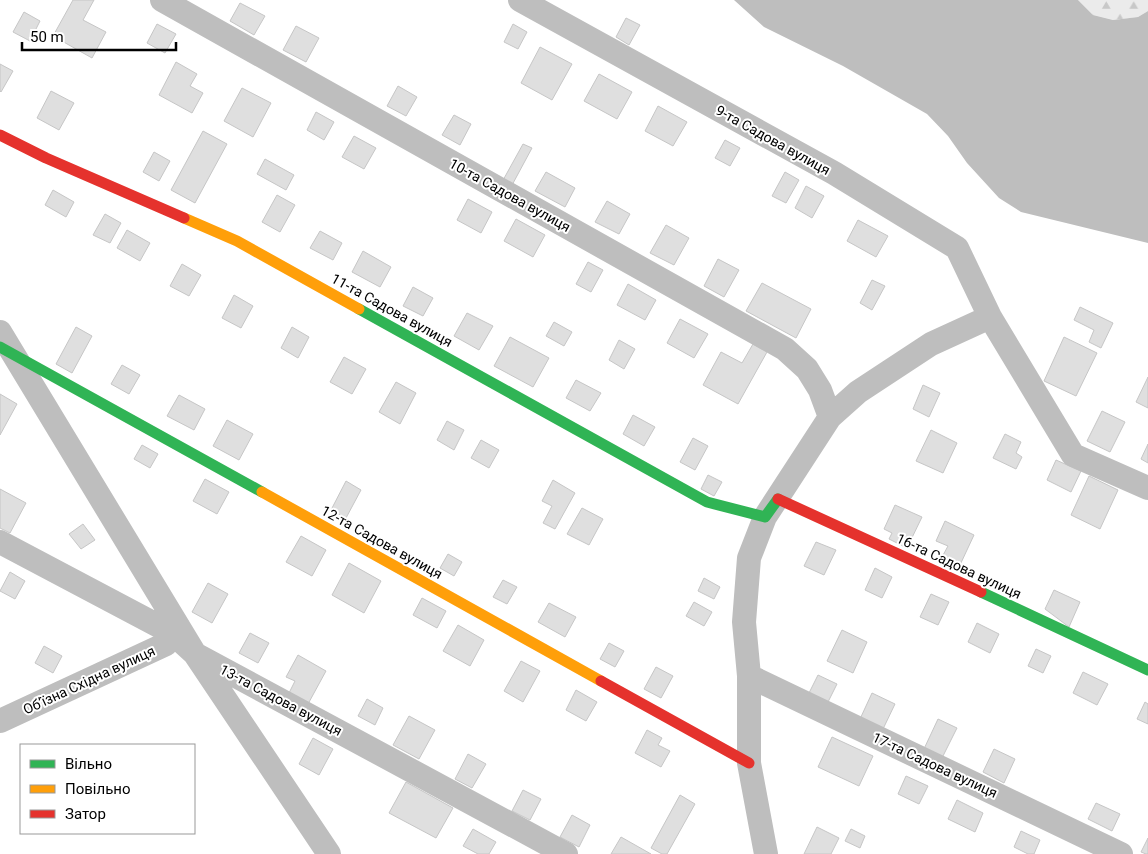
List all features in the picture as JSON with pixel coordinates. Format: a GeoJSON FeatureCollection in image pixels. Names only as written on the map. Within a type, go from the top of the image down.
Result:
{"type":"FeatureCollection","features":[{"type":"Feature","properties":{"kind":"street","name":"10-та Садова вулиця"},"geometry":{"type":"LineString","coordinates":[[162,0],[785,349],[807,369],[820,390],[830,417]]}},
{"type":"Feature","properties":{"kind":"street","name":"9-та Садова вулиця"},"geometry":{"type":"LineString","coordinates":[[520,0],[834,173],[957,248],[990,316],[1073,455],[1148,488]]}},
{"type":"Feature","properties":{"kind":"street","name":"11-та Садова вулиця"},"geometry":{"type":"LineString","coordinates":[[0,135],[46,158],[237,241],[707,502],[771,508]]}},
{"type":"Feature","properties":{"kind":"street"},"geometry":{"type":"LineString","coordinates":[[766,854],[749,763],[749,676],[744,622],[749,558],[771,508],[830,417],[858,392],[930,344],[990,316]]}},
{"type":"Feature","properties":{"kind":"street"},"geometry":{"type":"LineString","coordinates":[[0,332],[7,351],[195,654],[329,854]]}},
{"type":"Feature","properties":{"kind":"street","name":"12-та Садова вулиця"},"geometry":{"type":"LineString","coordinates":[[7,351],[749,763]]}},
{"type":"Feature","properties":{"kind":"street","name":"16-та Садова вулиця"},"geometry":{"type":"LineString","coordinates":[[771,508],[1148,670]]}},
{"type":"Feature","properties":{"kind":"street","name":"13-та Садова вулиця"},"geometry":{"type":"LineString","coordinates":[[0,542],[172,633],[195,654],[566,854]]}},
{"type":"Feature","properties":{"kind":"street","name":"Обʼїзна Східна вулиця"},"geometry":{"type":"LineString","coordinates":[[0,721],[166,644],[172,633]]}},
{"type":"Feature","properties":{"kind":"street","name":"17-та Садова вулиця"},"geometry":{"type":"LineString","coordinates":[[749,676],[1121,854]]}},
{"type":"Feature","properties":{"kind":"green space"},"geometry":{"type":"Polygon","coordinates":[[[1078,0],[1148,0],[1148,11],[1138,17],[1113,20],[1093,15],[1078,0]]]}},
{"type":"Feature","properties":{"kind":"shaded area"},"geometry":{"type":"Polygon","coordinates":[[[734,0],[1078,0],[1093,15],[1113,20],[1138,17],[1148,11],[1148,243],[1021,212],[999,198],[967,163],[948,136],[927,114],[843,66],[764,27],[734,0]]]}},
{"type":"Feature","properties":{"kind":"building"},"geometry":{"type":"Polygon","coordinates":[[[73,0],[94,0],[83,20],[106,32],[92,58],[53,36],[73,0]]]}},
{"type":"Feature","properties":{"kind":"building"},"geometry":{"type":"Polygon","coordinates":[[[240,3],[265,16],[254,35],[230,21],[240,3]]]}},
{"type":"Feature","properties":{"kind":"building"},"geometry":{"type":"Polygon","coordinates":[[[24,12],[40,21],[30,41],[13,32],[24,12]]]}},
{"type":"Feature","properties":{"kind":"building"},"geometry":{"type":"Polygon","coordinates":[[[626,18],[640,25],[629,45],[616,37],[626,18]]]}},
{"type":"Feature","properties":{"kind":"building"},"geometry":{"type":"Polygon","coordinates":[[[157,24],[176,34],[165,53],[147,43],[157,24]]]}},
{"type":"Feature","properties":{"kind":"building"},"geometry":{"type":"Polygon","coordinates":[[[513,24],[527,32],[518,49],[504,42],[513,24]]]}},
{"type":"Feature","properties":{"kind":"building"},"geometry":{"type":"Polygon","coordinates":[[[296,26],[319,38],[306,62],[283,50],[296,26]]]}},
{"type":"Feature","properties":{"kind":"building"},"geometry":{"type":"Polygon","coordinates":[[[540,47],[572,64],[552,100],[521,83],[540,47]]]}},
{"type":"Feature","properties":{"kind":"building"},"geometry":{"type":"Polygon","coordinates":[[[176,62],[197,74],[190,86],[203,93],[192,113],[159,95],[176,62]]]}},
{"type":"Feature","properties":{"kind":"building"},"geometry":{"type":"Polygon","coordinates":[[[0,64],[13,71],[1,92],[0,91],[0,64]]]}},
{"type":"Feature","properties":{"kind":"building"},"geometry":{"type":"Polygon","coordinates":[[[599,74],[632,92],[617,119],[584,101],[599,74]]]}},
{"type":"Feature","properties":{"kind":"building"},"geometry":{"type":"Polygon","coordinates":[[[398,86],[417,97],[406,116],[387,106],[398,86]]]}},
{"type":"Feature","properties":{"kind":"building"},"geometry":{"type":"Polygon","coordinates":[[[242,88],[271,103],[253,137],[224,121],[242,88]]]}},
{"type":"Feature","properties":{"kind":"building"},"geometry":{"type":"Polygon","coordinates":[[[51,91],[74,103],[59,130],[37,118],[51,91]]]}},
{"type":"Feature","properties":{"kind":"building"},"geometry":{"type":"Polygon","coordinates":[[[658,106],[687,122],[673,146],[645,131],[658,106]]]}},
{"type":"Feature","properties":{"kind":"building"},"geometry":{"type":"Polygon","coordinates":[[[316,112],[334,122],[324,140],[307,130],[316,112]]]}},
{"type":"Feature","properties":{"kind":"building"},"geometry":{"type":"Polygon","coordinates":[[[454,115],[471,124],[460,145],[442,135],[454,115]]]}},
{"type":"Feature","properties":{"kind":"building"},"geometry":{"type":"Polygon","coordinates":[[[203,131],[227,144],[195,203],[171,190],[203,131]]]}},
{"type":"Feature","properties":{"kind":"building"},"geometry":{"type":"Polygon","coordinates":[[[354,136],[376,148],[364,169],[342,157],[354,136]]]}},
{"type":"Feature","properties":{"kind":"building"},"geometry":{"type":"Polygon","coordinates":[[[725,140],[740,148],[730,166],[715,158],[725,140]]]}},
{"type":"Feature","properties":{"kind":"building"},"geometry":{"type":"Polygon","coordinates":[[[523,144],[532,148],[511,187],[502,182],[523,144]]]}},
{"type":"Feature","properties":{"kind":"building"},"geometry":{"type":"Polygon","coordinates":[[[154,152],[170,161],[159,181],[143,172],[154,152]]]}},
{"type":"Feature","properties":{"kind":"building"},"geometry":{"type":"Polygon","coordinates":[[[265,159],[294,175],[286,190],[257,174],[265,159]]]}},
{"type":"Feature","properties":{"kind":"building"},"geometry":{"type":"Polygon","coordinates":[[[546,172],[575,188],[565,207],[535,191],[546,172]]]}},
{"type":"Feature","properties":{"kind":"building"},"geometry":{"type":"Polygon","coordinates":[[[785,172],[799,180],[786,203],[772,196],[785,172]]]}},
{"type":"Feature","properties":{"kind":"building"},"geometry":{"type":"Polygon","coordinates":[[[806,186],[824,196],[812,218],[795,208],[806,186]]]}},
{"type":"Feature","properties":{"kind":"building"},"geometry":{"type":"Polygon","coordinates":[[[53,190],[74,202],[66,217],[45,205],[53,190]]]}},
{"type":"Feature","properties":{"kind":"building"},"geometry":{"type":"Polygon","coordinates":[[[277,195],[295,205],[280,232],[262,222],[277,195]]]}},
{"type":"Feature","properties":{"kind":"building"},"geometry":{"type":"Polygon","coordinates":[[[468,199],[492,212],[481,233],[457,220],[468,199]]]}},
{"type":"Feature","properties":{"kind":"building"},"geometry":{"type":"Polygon","coordinates":[[[607,201],[630,214],[619,234],[595,222],[607,201]]]}},
{"type":"Feature","properties":{"kind":"building"},"geometry":{"type":"Polygon","coordinates":[[[105,214],[121,223],[110,243],[93,235],[105,214]]]}},
{"type":"Feature","properties":{"kind":"building"},"geometry":{"type":"Polygon","coordinates":[[[516,219],[545,235],[533,257],[504,241],[516,219]]]}},
{"type":"Feature","properties":{"kind":"building"},"geometry":{"type":"Polygon","coordinates":[[[858,220],[888,236],[876,257],[847,241],[858,220]]]}},
{"type":"Feature","properties":{"kind":"building"},"geometry":{"type":"Polygon","coordinates":[[[666,225],[689,238],[674,265],[650,253],[666,225]]]}},
{"type":"Feature","properties":{"kind":"building"},"geometry":{"type":"Polygon","coordinates":[[[127,230],[150,243],[140,261],[117,248],[127,230]]]}},
{"type":"Feature","properties":{"kind":"building"},"geometry":{"type":"Polygon","coordinates":[[[320,231],[342,243],[333,260],[310,248],[320,231]]]}},
{"type":"Feature","properties":{"kind":"building"},"geometry":{"type":"Polygon","coordinates":[[[363,251],[391,267],[380,287],[352,272],[363,251]]]}},
{"type":"Feature","properties":{"kind":"building"},"geometry":{"type":"Polygon","coordinates":[[[718,259],[739,270],[724,297],[704,286],[718,259]]]}},
{"type":"Feature","properties":{"kind":"building"},"geometry":{"type":"Polygon","coordinates":[[[588,262],[603,270],[591,292],[576,284],[588,262]]]}},
{"type":"Feature","properties":{"kind":"building"},"geometry":{"type":"Polygon","coordinates":[[[182,264],[201,275],[189,296],[170,286],[182,264]]]}},
{"type":"Feature","properties":{"kind":"building"},"geometry":{"type":"Polygon","coordinates":[[[872,280],[885,286],[872,310],[860,303],[872,280]]]}},
{"type":"Feature","properties":{"kind":"building"},"geometry":{"type":"Polygon","coordinates":[[[762,283],[811,309],[796,338],[746,311],[762,283]]]}},
{"type":"Feature","properties":{"kind":"building"},"geometry":{"type":"Polygon","coordinates":[[[628,284],[656,300],[645,320],[617,305],[628,284]]]}},
{"type":"Feature","properties":{"kind":"building"},"geometry":{"type":"Polygon","coordinates":[[[413,287],[433,298],[423,316],[403,306],[413,287]]]}},
{"type":"Feature","properties":{"kind":"building"},"geometry":{"type":"Polygon","coordinates":[[[234,295],[253,306],[241,328],[222,318],[234,295]]]}},
{"type":"Feature","properties":{"kind":"building"},"geometry":{"type":"Polygon","coordinates":[[[1080,307],[1113,323],[1101,348],[1089,342],[1094,330],[1074,320],[1080,307]]]}},
{"type":"Feature","properties":{"kind":"building"},"geometry":{"type":"Polygon","coordinates":[[[467,313],[493,326],[479,350],[454,336],[467,313]]]}},
{"type":"Feature","properties":{"kind":"building"},"geometry":{"type":"Polygon","coordinates":[[[680,319],[708,334],[694,358],[667,343],[680,319]]]}},
{"type":"Feature","properties":{"kind":"building"},"geometry":{"type":"Polygon","coordinates":[[[554,322],[572,332],[564,346],[546,336],[554,322]]]}},
{"type":"Feature","properties":{"kind":"building"},"geometry":{"type":"Polygon","coordinates":[[[76,327],[92,336],[72,373],[56,364],[76,327]]]}},
{"type":"Feature","properties":{"kind":"building"},"geometry":{"type":"Polygon","coordinates":[[[292,327],[309,337],[298,358],[281,348],[292,327]]]}},
{"type":"Feature","properties":{"kind":"building"},"geometry":{"type":"Polygon","coordinates":[[[510,337],[549,358],[533,387],[494,366],[510,337]]]}},
{"type":"Feature","properties":{"kind":"building"},"geometry":{"type":"Polygon","coordinates":[[[1064,337],[1097,353],[1076,396],[1044,381],[1064,337]]]}},
{"type":"Feature","properties":{"kind":"building"},"geometry":{"type":"Polygon","coordinates":[[[619,340],[635,349],[624,369],[609,360],[619,340]]]}},
{"type":"Feature","properties":{"kind":"building"},"geometry":{"type":"Polygon","coordinates":[[[753,344],[767,352],[738,404],[703,385],[721,352],[742,363],[753,344]]]}},
{"type":"Feature","properties":{"kind":"building"},"geometry":{"type":"Polygon","coordinates":[[[344,357],[366,369],[352,394],[330,382],[344,357]]]}},
{"type":"Feature","properties":{"kind":"building"},"geometry":{"type":"Polygon","coordinates":[[[122,365],[140,375],[129,394],[111,384],[122,365]]]}},
{"type":"Feature","properties":{"kind":"building"},"geometry":{"type":"Polygon","coordinates":[[[1148,377],[1148,408],[1136,402],[1148,377]]]}},
{"type":"Feature","properties":{"kind":"building"},"geometry":{"type":"Polygon","coordinates":[[[576,380],[601,393],[590,411],[566,398],[576,380]]]}},
{"type":"Feature","properties":{"kind":"building"},"geometry":{"type":"Polygon","coordinates":[[[396,382],[416,393],[400,424],[379,412],[396,382]]]}},
{"type":"Feature","properties":{"kind":"building"},"geometry":{"type":"Polygon","coordinates":[[[923,385],[940,393],[929,417],[913,409],[923,385]]]}},
{"type":"Feature","properties":{"kind":"building"},"geometry":{"type":"Polygon","coordinates":[[[0,394],[17,404],[0,435],[0,394]]]}},
{"type":"Feature","properties":{"kind":"building"},"geometry":{"type":"Polygon","coordinates":[[[179,395],[205,409],[194,430],[167,416],[179,395]]]}},
{"type":"Feature","properties":{"kind":"building"},"geometry":{"type":"Polygon","coordinates":[[[1102,411],[1125,422],[1110,452],[1087,441],[1102,411]]]}},
{"type":"Feature","properties":{"kind":"building"},"geometry":{"type":"Polygon","coordinates":[[[633,415],[655,427],[644,446],[623,434],[633,415]]]}},
{"type":"Feature","properties":{"kind":"building"},"geometry":{"type":"Polygon","coordinates":[[[227,420],[253,434],[239,460],[213,446],[227,420]]]}},
{"type":"Feature","properties":{"kind":"building"},"geometry":{"type":"Polygon","coordinates":[[[447,421],[464,430],[454,450],[437,440],[447,421]]]}},
{"type":"Feature","properties":{"kind":"building"},"geometry":{"type":"Polygon","coordinates":[[[931,430],[957,443],[943,473],[916,461],[931,430]]]}},
{"type":"Feature","properties":{"kind":"building"},"geometry":{"type":"Polygon","coordinates":[[[1005,434],[1021,442],[1016,453],[1022,457],[1016,469],[993,458],[1005,434]]]}},
{"type":"Feature","properties":{"kind":"building"},"geometry":{"type":"Polygon","coordinates":[[[693,438],[708,446],[695,470],[680,462],[693,438]]]}},
{"type":"Feature","properties":{"kind":"building"},"geometry":{"type":"Polygon","coordinates":[[[481,440],[499,450],[489,468],[471,458],[481,440]]]}},
{"type":"Feature","properties":{"kind":"building"},"geometry":{"type":"Polygon","coordinates":[[[1148,444],[1148,463],[1141,459],[1148,444]]]}},
{"type":"Feature","properties":{"kind":"building"},"geometry":{"type":"Polygon","coordinates":[[[142,445],[158,454],[150,468],[134,459],[142,445]]]}},
{"type":"Feature","properties":{"kind":"building"},"geometry":{"type":"Polygon","coordinates":[[[1056,460],[1081,471],[1071,492],[1047,480],[1056,460]]]}},
{"type":"Feature","properties":{"kind":"building"},"geometry":{"type":"Polygon","coordinates":[[[708,475],[722,482],[714,496],[701,489],[708,475]]]}},
{"type":"Feature","properties":{"kind":"building"},"geometry":{"type":"Polygon","coordinates":[[[1089,476],[1118,490],[1100,529],[1071,515],[1089,476]]]}},
{"type":"Feature","properties":{"kind":"building"},"geometry":{"type":"Polygon","coordinates":[[[205,479],[229,492],[217,514],[193,501],[205,479]]]}},
{"type":"Feature","properties":{"kind":"building"},"geometry":{"type":"Polygon","coordinates":[[[553,480],[575,493],[555,529],[543,523],[552,506],[542,501],[553,480]]]}},
{"type":"Feature","properties":{"kind":"building"},"geometry":{"type":"Polygon","coordinates":[[[346,481],[361,490],[346,518],[331,510],[346,481]]]}},
{"type":"Feature","properties":{"kind":"building"},"geometry":{"type":"Polygon","coordinates":[[[0,489],[26,503],[10,533],[0,528],[0,489]]]}},
{"type":"Feature","properties":{"kind":"building"},"geometry":{"type":"Polygon","coordinates":[[[895,505],[922,517],[907,548],[889,539],[892,533],[884,529],[895,505]]]}},
{"type":"Feature","properties":{"kind":"building"},"geometry":{"type":"Polygon","coordinates":[[[582,508],[603,519],[589,545],[567,534],[582,508]]]}},
{"type":"Feature","properties":{"kind":"building"},"geometry":{"type":"Polygon","coordinates":[[[945,521],[974,535],[960,565],[942,557],[948,546],[936,541],[945,521]]]}},
{"type":"Feature","properties":{"kind":"building"},"geometry":{"type":"Polygon","coordinates":[[[83,524],[95,540],[81,549],[69,534],[83,524]]]}},
{"type":"Feature","properties":{"kind":"building"},"geometry":{"type":"Polygon","coordinates":[[[301,536],[326,550],[312,576],[286,562],[301,536]]]}},
{"type":"Feature","properties":{"kind":"building"},"geometry":{"type":"Polygon","coordinates":[[[816,542],[836,550],[824,575],[804,566],[816,542]]]}},
{"type":"Feature","properties":{"kind":"building"},"geometry":{"type":"Polygon","coordinates":[[[448,554],[462,562],[454,576],[440,568],[448,554]]]}},
{"type":"Feature","properties":{"kind":"building"},"geometry":{"type":"Polygon","coordinates":[[[349,563],[381,581],[364,613],[332,595],[349,563]]]}},
{"type":"Feature","properties":{"kind":"building"},"geometry":{"type":"Polygon","coordinates":[[[875,568],[892,577],[882,598],[865,590],[875,568]]]}},
{"type":"Feature","properties":{"kind":"building"},"geometry":{"type":"Polygon","coordinates":[[[10,572],[25,581],[15,599],[0,591],[10,572]]]}},
{"type":"Feature","properties":{"kind":"building"},"geometry":{"type":"Polygon","coordinates":[[[704,578],[720,587],[714,599],[698,591],[704,578]]]}},
{"type":"Feature","properties":{"kind":"building"},"geometry":{"type":"Polygon","coordinates":[[[503,580],[517,587],[507,604],[493,597],[503,580]]]}},
{"type":"Feature","properties":{"kind":"building"},"geometry":{"type":"Polygon","coordinates":[[[208,583],[228,594],[212,623],[192,612],[208,583]]]}},
{"type":"Feature","properties":{"kind":"building"},"geometry":{"type":"Polygon","coordinates":[[[1054,590],[1080,602],[1069,627],[1045,609],[1054,590]]]}},
{"type":"Feature","properties":{"kind":"building"},"geometry":{"type":"Polygon","coordinates":[[[931,594],[949,602],[938,625],[920,617],[931,594]]]}},
{"type":"Feature","properties":{"kind":"building"},"geometry":{"type":"Polygon","coordinates":[[[422,598],[446,611],[437,628],[413,615],[422,598]]]}},
{"type":"Feature","properties":{"kind":"building"},"geometry":{"type":"Polygon","coordinates":[[[694,602],[712,612],[704,626],[686,616],[694,602]]]}},
{"type":"Feature","properties":{"kind":"building"},"geometry":{"type":"Polygon","coordinates":[[[549,603],[576,617],[565,637],[538,622],[549,603]]]}},
{"type":"Feature","properties":{"kind":"building"},"geometry":{"type":"Polygon","coordinates":[[[977,623],[999,634],[990,653],[968,642],[977,623]]]}},
{"type":"Feature","properties":{"kind":"building"},"geometry":{"type":"Polygon","coordinates":[[[458,625],[484,640],[470,666],[443,651],[458,625]]]}},
{"type":"Feature","properties":{"kind":"building"},"geometry":{"type":"Polygon","coordinates":[[[842,630],[867,642],[853,673],[827,661],[842,630]]]}},
{"type":"Feature","properties":{"kind":"building"},"geometry":{"type":"Polygon","coordinates":[[[250,633],[269,643],[258,663],[239,653],[250,633]]]}},
{"type":"Feature","properties":{"kind":"building"},"geometry":{"type":"Polygon","coordinates":[[[609,643],[624,651],[615,667],[600,659],[609,643]]]}},
{"type":"Feature","properties":{"kind":"building"},"geometry":{"type":"Polygon","coordinates":[[[44,646],[62,656],[53,673],[35,663],[44,646]]]}},
{"type":"Feature","properties":{"kind":"building"},"geometry":{"type":"Polygon","coordinates":[[[1036,649],[1051,656],[1043,673],[1028,666],[1036,649]]]}},
{"type":"Feature","properties":{"kind":"building"},"geometry":{"type":"Polygon","coordinates":[[[298,655],[326,671],[308,704],[289,693],[295,681],[286,677],[298,655]]]}},
{"type":"Feature","properties":{"kind":"building"},"geometry":{"type":"Polygon","coordinates":[[[521,661],[540,671],[523,702],[504,691],[521,661]]]}},
{"type":"Feature","properties":{"kind":"building"},"geometry":{"type":"Polygon","coordinates":[[[656,667],[673,676],[661,698],[644,689],[656,667]]]}},
{"type":"Feature","properties":{"kind":"building"},"geometry":{"type":"Polygon","coordinates":[[[1083,672],[1108,684],[1097,705],[1073,693],[1083,672]]]}},
{"type":"Feature","properties":{"kind":"building"},"geometry":{"type":"Polygon","coordinates":[[[818,675],[837,684],[828,702],[809,693],[818,675]]]}},
{"type":"Feature","properties":{"kind":"building"},"geometry":{"type":"Polygon","coordinates":[[[576,690],[597,702],[586,721],[566,710],[576,690]]]}},
{"type":"Feature","properties":{"kind":"building"},"geometry":{"type":"Polygon","coordinates":[[[872,693],[895,704],[883,729],[860,719],[872,693]]]}},
{"type":"Feature","properties":{"kind":"building"},"geometry":{"type":"Polygon","coordinates":[[[367,699],[383,708],[375,725],[358,716],[367,699]]]}},
{"type":"Feature","properties":{"kind":"building"},"geometry":{"type":"Polygon","coordinates":[[[1145,702],[1148,704],[1148,724],[1137,719],[1145,702]]]}},
{"type":"Feature","properties":{"kind":"building"},"geometry":{"type":"Polygon","coordinates":[[[409,716],[435,730],[419,759],[393,745],[409,716]]]}},
{"type":"Feature","properties":{"kind":"building"},"geometry":{"type":"Polygon","coordinates":[[[938,719],[957,728],[941,760],[923,751],[938,719]]]}},
{"type":"Feature","properties":{"kind":"building"},"geometry":{"type":"Polygon","coordinates":[[[647,730],[662,738],[658,745],[670,751],[661,767],[635,753],[647,730]]]}},
{"type":"Feature","properties":{"kind":"building"},"geometry":{"type":"Polygon","coordinates":[[[832,737],[873,756],[859,786],[818,767],[832,737]]]}},
{"type":"Feature","properties":{"kind":"building"},"geometry":{"type":"Polygon","coordinates":[[[313,738],[333,749],[319,775],[299,764],[313,738]]]}},
{"type":"Feature","properties":{"kind":"building"},"geometry":{"type":"Polygon","coordinates":[[[994,749],[1015,759],[1004,783],[983,772],[994,749]]]}},
{"type":"Feature","properties":{"kind":"building"},"geometry":{"type":"Polygon","coordinates":[[[468,754],[486,764],[472,788],[455,779],[468,754]]]}},
{"type":"Feature","properties":{"kind":"building"},"geometry":{"type":"Polygon","coordinates":[[[906,776],[928,786],[919,804],[898,794],[906,776]]]}},
{"type":"Feature","properties":{"kind":"building"},"geometry":{"type":"Polygon","coordinates":[[[406,782],[453,808],[436,838],[389,813],[406,782]]]}},
{"type":"Feature","properties":{"kind":"building"},"geometry":{"type":"Polygon","coordinates":[[[523,790],[541,799],[530,820],[512,811],[523,790]]]}},
{"type":"Feature","properties":{"kind":"building"},"geometry":{"type":"Polygon","coordinates":[[[680,795],[695,804],[667,854],[662,854],[651,848],[680,795]]]}},
{"type":"Feature","properties":{"kind":"building"},"geometry":{"type":"Polygon","coordinates":[[[957,800],[983,813],[975,832],[948,819],[957,800]]]}},
{"type":"Feature","properties":{"kind":"building"},"geometry":{"type":"Polygon","coordinates":[[[1096,803],[1120,814],[1112,831],[1088,819],[1096,803]]]}},
{"type":"Feature","properties":{"kind":"building"},"geometry":{"type":"Polygon","coordinates":[[[572,815],[590,825],[579,847],[560,837],[572,815]]]}},
{"type":"Feature","properties":{"kind":"building"},"geometry":{"type":"Polygon","coordinates":[[[817,827],[839,838],[831,854],[804,854],[817,827]]]}},
{"type":"Feature","properties":{"kind":"building"},"geometry":{"type":"Polygon","coordinates":[[[473,829],[496,842],[489,854],[478,854],[463,846],[473,829]]]}},
{"type":"Feature","properties":{"kind":"building"},"geometry":{"type":"Polygon","coordinates":[[[851,829],[865,836],[860,848],[845,841],[851,829]]]}},
{"type":"Feature","properties":{"kind":"building"},"geometry":{"type":"Polygon","coordinates":[[[1021,831],[1040,840],[1034,854],[1028,854],[1014,847],[1021,831]]]}},
{"type":"Feature","properties":{"kind":"building"},"geometry":{"type":"Polygon","coordinates":[[[621,837],[651,854],[611,854],[621,837]]]}},
{"type":"Feature","properties":{"kind":"building"},"geometry":{"type":"Polygon","coordinates":[[[1148,838],[1148,854],[1146,854],[1141,852],[1148,838]]]}},
{"type":"Feature","properties":{"kind":"traffic: fast"},"geometry":{"type":"LineString","coordinates":[[359,309],[707,502],[765,517],[778,499]]}},
{"type":"Feature","properties":{"kind":"traffic: fast"},"geometry":{"type":"LineString","coordinates":[[0,347],[262,492]]}},
{"type":"Feature","properties":{"kind":"traffic: fast"},"geometry":{"type":"LineString","coordinates":[[981,592],[1148,670]]}},
{"type":"Feature","properties":{"kind":"traffic: slow"},"geometry":{"type":"LineString","coordinates":[[184,218],[237,241],[359,309]]}},
{"type":"Feature","properties":{"kind":"traffic: slow"},"geometry":{"type":"LineString","coordinates":[[262,492],[601,681]]}},
{"type":"Feature","properties":{"kind":"traffic: jam"},"geometry":{"type":"LineString","coordinates":[[0,135],[46,158],[184,218]]}},
{"type":"Feature","properties":{"kind":"traffic: jam"},"geometry":{"type":"LineString","coordinates":[[778,499],[981,592]]}},
{"type":"Feature","properties":{"kind":"traffic: jam"},"geometry":{"type":"LineString","coordinates":[[601,681],[749,763]]}}]}
